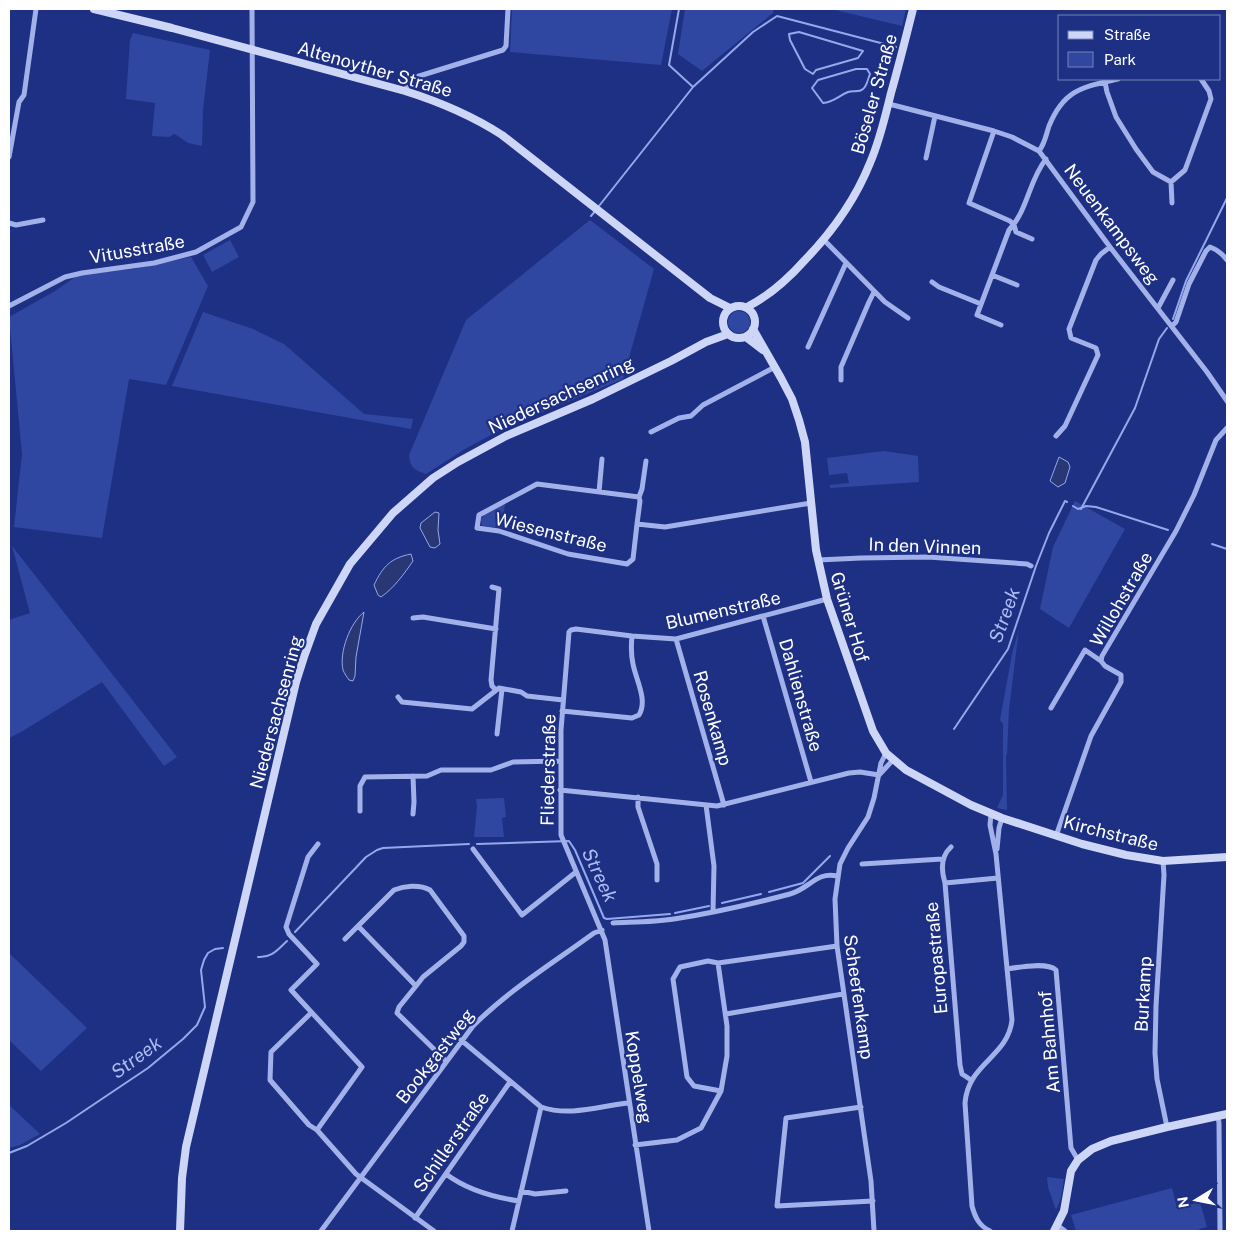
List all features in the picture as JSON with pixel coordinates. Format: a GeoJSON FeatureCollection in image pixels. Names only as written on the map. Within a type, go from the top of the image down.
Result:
{"type":"FeatureCollection","features":[{"type":"Feature","properties":{"kind":"main road","name":"Altenoyther Straße"},"geometry":{"type":"LineString","coordinates":[[94,9],[164,25],[252,49],[405,91],[449,106],[502,135],[710,298],[730,308]]}},
{"type":"Feature","properties":{"kind":"main road","name":"Böseler Straße"},"geometry":{"type":"LineString","coordinates":[[747,308],[764,299],[797,269],[824,239],[847,206],[870,164],[883,127],[913,9]]}},
{"type":"Feature","properties":{"kind":"main road","name":"Altenoyther Straße"},"geometry":{"type":"LineString","coordinates":[[710,298],[723,316]]}},
{"type":"Feature","properties":{"kind":"main road","name":"Böseler Straße"},"geometry":{"type":"LineString","coordinates":[[754,315],[764,299]]}},
{"type":"Feature","properties":{"kind":"main road"},"geometry":{"type":"LineString","coordinates":[[738,305],[747,308],[754,315],[755,325],[753,329],[746,337],[736,338],[728,334],[723,326],[723,316],[730,308],[738,305]]}},
{"type":"Feature","properties":{"kind":"main road","name":"Niedersachsenring"},"geometry":{"type":"LineString","coordinates":[[706,342],[723,326]]}},
{"type":"Feature","properties":{"kind":"main road","name":"Grüner Hof"},"geometry":{"type":"LineString","coordinates":[[753,329],[792,399],[800,420],[818,560],[827,599],[873,731],[886,753],[906,770],[946,793],[991,814]]}},
{"type":"Feature","properties":{"kind":"main road","name":"Niedersachsenring"},"geometry":{"type":"LineString","coordinates":[[180,1231],[182,1178],[186,1147],[304,656],[316,624],[350,564],[393,513],[434,478],[482,448],[592,399],[706,342],[728,334]]}},
{"type":"Feature","properties":{"kind":"main road","name":"Grüner Hof"},"geometry":{"type":"LineString","coordinates":[[746,337],[766,353]]}},
{"type":"Feature","properties":{"kind":"main road","name":"Kirchstraße"},"geometry":{"type":"LineString","coordinates":[[991,814],[1056,836],[1106,850],[1163,861],[1227,857]]}},
{"type":"Feature","properties":{"kind":"main road"},"geometry":{"type":"LineString","coordinates":[[1056,1228],[1064,1211],[1071,1171],[1078,1160],[1092,1149],[1167,1126],[1227,1114]]}},
{"type":"Feature","properties":{"kind":"street"},"geometry":{"type":"LineString","coordinates":[[9,157],[9,146],[19,102],[24,95],[36,9]]}},
{"type":"Feature","properties":{"kind":"street","name":"Vitusstraße"},"geometry":{"type":"LineString","coordinates":[[9,306],[65,277],[82,272],[134,266],[177,258],[196,252],[240,227],[253,202],[252,9]]}},
{"type":"Feature","properties":{"kind":"street"},"geometry":{"type":"LineString","coordinates":[[405,91],[409,82],[416,77],[503,50],[506,46],[508,9]]}},
{"type":"Feature","properties":{"kind":"street"},"geometry":{"type":"LineString","coordinates":[[1040,151],[1049,126],[1063,101],[1081,88],[1114,80]]}},
{"type":"Feature","properties":{"kind":"street"},"geometry":{"type":"LineString","coordinates":[[1171,182],[1185,170],[1212,99],[1202,80]]}},
{"type":"Feature","properties":{"kind":"street"},"geometry":{"type":"LineString","coordinates":[[1105,82],[1116,117],[1136,149],[1153,172],[1171,182]]}},
{"type":"Feature","properties":{"kind":"street","name":"Neuenkampsweg"},"geometry":{"type":"LineString","coordinates":[[889,104],[994,131],[1012,137],[1040,151],[1227,401]]}},
{"type":"Feature","properties":{"kind":"street"},"geometry":{"type":"LineString","coordinates":[[926,158],[935,116]]}},
{"type":"Feature","properties":{"kind":"street"},"geometry":{"type":"LineString","coordinates":[[994,131],[968,203],[1010,221],[1014,225],[1016,232],[1032,239]]}},
{"type":"Feature","properties":{"kind":"street"},"geometry":{"type":"LineString","coordinates":[[1001,325],[977,315],[1009,230],[1019,219],[1039,168],[1046,158]]}},
{"type":"Feature","properties":{"kind":"street"},"geometry":{"type":"LineString","coordinates":[[1171,182],[1172,203]]}},
{"type":"Feature","properties":{"kind":"street"},"geometry":{"type":"LineString","coordinates":[[9,224],[16,225],[42,220]]}},
{"type":"Feature","properties":{"kind":"street"},"geometry":{"type":"LineString","coordinates":[[824,239],[874,292],[908,318]]}},
{"type":"Feature","properties":{"kind":"street"},"geometry":{"type":"LineString","coordinates":[[1056,436],[1064,426],[1098,355],[1096,348],[1070,338],[1069,329],[1096,260],[1110,247]]}},
{"type":"Feature","properties":{"kind":"street"},"geometry":{"type":"LineString","coordinates":[[1172,326],[1176,322],[1190,284],[1206,251],[1210,247],[1217,249],[1227,260]]}},
{"type":"Feature","properties":{"kind":"street"},"geometry":{"type":"LineString","coordinates":[[808,347],[846,263]]}},
{"type":"Feature","properties":{"kind":"street"},"geometry":{"type":"LineString","coordinates":[[992,275],[1017,284]]}},
{"type":"Feature","properties":{"kind":"street"},"geometry":{"type":"LineString","coordinates":[[1158,308],[1173,280]]}},
{"type":"Feature","properties":{"kind":"street"},"geometry":{"type":"LineString","coordinates":[[932,282],[939,287],[981,304]]}},
{"type":"Feature","properties":{"kind":"street"},"geometry":{"type":"LineString","coordinates":[[841,380],[842,367],[868,302],[874,292]]}},
{"type":"Feature","properties":{"kind":"street"},"geometry":{"type":"LineString","coordinates":[[651,432],[679,418],[691,416],[702,405],[775,367]]}},
{"type":"Feature","properties":{"kind":"street","name":"Willohstraße"},"geometry":{"type":"LineString","coordinates":[[1056,836],[1091,736],[1121,682],[1121,675],[1104,666],[1101,661],[1102,656],[1176,532],[1194,495],[1216,440],[1227,428]]}},
{"type":"Feature","properties":{"kind":"street"},"geometry":{"type":"LineString","coordinates":[[598,492],[602,459]]}},
{"type":"Feature","properties":{"kind":"street","name":"Wiesenstraße"},"geometry":{"type":"LineString","coordinates":[[639,497],[537,484],[479,515],[477,528],[499,531],[568,554],[627,564],[632,559],[639,497],[646,461]]}},
{"type":"Feature","properties":{"kind":"street"},"geometry":{"type":"LineString","coordinates":[[637,524],[665,527],[811,503]]}},
{"type":"Feature","properties":{"kind":"street","name":"In den Vinnen"},"geometry":{"type":"LineString","coordinates":[[818,560],[928,557],[1027,564],[1031,566]]}},
{"type":"Feature","properties":{"kind":"street"},"geometry":{"type":"LineString","coordinates":[[492,587],[499,589],[492,686],[499,689],[521,692],[527,696],[563,700]]}},
{"type":"Feature","properties":{"kind":"street","name":"Blumenstraße"},"geometry":{"type":"LineString","coordinates":[[568,636],[571,630],[576,629],[632,636],[676,638],[827,599]]}},
{"type":"Feature","properties":{"kind":"street","name":"Dahlienstraße"},"geometry":{"type":"LineString","coordinates":[[763,616],[811,782]]}},
{"type":"Feature","properties":{"kind":"street"},"geometry":{"type":"LineString","coordinates":[[413,618],[423,617],[496,629]]}},
{"type":"Feature","properties":{"kind":"street","name":"Fliederstraße"},"geometry":{"type":"LineString","coordinates":[[568,636],[562,711],[560,829],[563,841],[601,928]]}},
{"type":"Feature","properties":{"kind":"street"},"geometry":{"type":"LineString","coordinates":[[562,711],[632,718],[639,715],[642,708],[642,700],[631,651],[632,636]]}},
{"type":"Feature","properties":{"kind":"street","name":"Rosenkamp"},"geometry":{"type":"LineString","coordinates":[[676,638],[724,805]]}},
{"type":"Feature","properties":{"kind":"street"},"geometry":{"type":"LineString","coordinates":[[1051,708],[1085,650],[1101,661]]}},
{"type":"Feature","properties":{"kind":"street"},"geometry":{"type":"LineString","coordinates":[[398,697],[402,702],[472,709],[499,689]]}},
{"type":"Feature","properties":{"kind":"street"},"geometry":{"type":"LineString","coordinates":[[497,734],[499,689]]}},
{"type":"Feature","properties":{"kind":"street","name":"Scheefenkamp"},"geometry":{"type":"LineString","coordinates":[[874,1231],[861,1107],[843,994],[835,914],[840,864],[868,817],[881,763],[886,753]]}},
{"type":"Feature","properties":{"kind":"street"},"geometry":{"type":"LineString","coordinates":[[560,790],[706,805],[724,805],[849,773],[860,772],[879,775],[893,760]]}},
{"type":"Feature","properties":{"kind":"street"},"geometry":{"type":"LineString","coordinates":[[360,811],[360,786],[364,777],[427,776],[441,770],[490,770],[513,762],[560,761]]}},
{"type":"Feature","properties":{"kind":"street"},"geometry":{"type":"LineString","coordinates":[[413,776],[413,814]]}},
{"type":"Feature","properties":{"kind":"street"},"geometry":{"type":"LineString","coordinates":[[638,797],[638,807],[657,864],[657,880]]}},
{"type":"Feature","properties":{"kind":"street"},"geometry":{"type":"LineString","coordinates":[[706,805],[714,866],[713,911]]}},
{"type":"Feature","properties":{"kind":"street"},"geometry":{"type":"LineString","coordinates":[[990,1231],[975,1217],[972,1206],[965,1103],[966,1092],[971,1080],[1004,1044],[1011,1030],[1012,1009],[996,854],[990,824],[991,814]]}},
{"type":"Feature","properties":{"kind":"street"},"geometry":{"type":"LineString","coordinates":[[996,854],[1002,818]]}},
{"type":"Feature","properties":{"kind":"street"},"geometry":{"type":"LineString","coordinates":[[317,1130],[362,1067],[291,990],[317,964],[288,934],[286,927],[308,856],[318,844]]}},
{"type":"Feature","properties":{"kind":"street"},"geometry":{"type":"LineString","coordinates":[[945,883],[942,860],[944,854],[951,847]]}},
{"type":"Feature","properties":{"kind":"street"},"geometry":{"type":"LineString","coordinates":[[473,849],[522,915],[576,872]]}},
{"type":"Feature","properties":{"kind":"street"},"geometry":{"type":"LineString","coordinates":[[862,864],[942,860]]}},
{"type":"Feature","properties":{"kind":"street","name":"Burkamp"},"geometry":{"type":"LineString","coordinates":[[1163,861],[1164,875],[1154,1053],[1157,1079],[1167,1126]]}},
{"type":"Feature","properties":{"kind":"street"},"geometry":{"type":"LineString","coordinates":[[613,923],[673,919],[713,911],[792,894],[826,874],[838,876]]}},
{"type":"Feature","properties":{"kind":"street","name":"Europastraße"},"geometry":{"type":"LineString","coordinates":[[971,1080],[962,1074],[960,1065],[945,883],[998,878]]}},
{"type":"Feature","properties":{"kind":"street"},"geometry":{"type":"LineString","coordinates":[[345,939],[394,890],[401,887],[417,886],[430,890],[464,936],[464,942],[424,977],[399,1007],[397,1013],[446,1061]]}},
{"type":"Feature","properties":{"kind":"street"},"geometry":{"type":"LineString","coordinates":[[359,927],[416,986]]}},
{"type":"Feature","properties":{"kind":"street","name":"Bookgastweg"},"geometry":{"type":"LineString","coordinates":[[321,1231],[473,1026],[501,1000],[601,928]]}},
{"type":"Feature","properties":{"kind":"street","name":"Koppelweg"},"geometry":{"type":"LineString","coordinates":[[601,928],[608,960],[628,1103],[649,1231]]}},
{"type":"Feature","properties":{"kind":"street"},"geometry":{"type":"LineString","coordinates":[[721,1091],[694,1086],[687,1077],[673,979],[680,968],[708,961],[718,963],[837,946]]}},
{"type":"Feature","properties":{"kind":"street"},"geometry":{"type":"LineString","coordinates":[[635,1145],[677,1140],[700,1128],[721,1091],[727,1056],[727,1026],[718,963]]}},
{"type":"Feature","properties":{"kind":"street","name":"Am Bahnhof"},"geometry":{"type":"LineString","coordinates":[[1007,969],[1046,965],[1052,966],[1056,970],[1072,1148],[1078,1160]]}},
{"type":"Feature","properties":{"kind":"street"},"geometry":{"type":"LineString","coordinates":[[726,1014],[843,994]]}},
{"type":"Feature","properties":{"kind":"street"},"geometry":{"type":"LineString","coordinates":[[311,1013],[271,1052],[270,1080],[309,1125],[317,1130],[360,1178],[434,1231]]}},
{"type":"Feature","properties":{"kind":"street"},"geometry":{"type":"LineString","coordinates":[[461,1040],[542,1107],[553,1111],[566,1112],[628,1103]]}},
{"type":"Feature","properties":{"kind":"street","name":"Schillerstraße"},"geometry":{"type":"LineString","coordinates":[[415,1218],[510,1082]]}},
{"type":"Feature","properties":{"kind":"street"},"geometry":{"type":"LineString","coordinates":[[512,1231],[542,1107]]}},
{"type":"Feature","properties":{"kind":"street"},"geometry":{"type":"LineString","coordinates":[[861,1107],[786,1118],[777,1206],[872,1201]]}},
{"type":"Feature","properties":{"kind":"street"},"geometry":{"type":"LineString","coordinates":[[1218,1116],[1220,1231]]}},
{"type":"Feature","properties":{"kind":"street"},"geometry":{"type":"LineString","coordinates":[[446,1174],[467,1187],[501,1198],[519,1201]]}},
{"type":"Feature","properties":{"kind":"street"},"geometry":{"type":"LineString","coordinates":[[521,1191],[535,1194],[566,1191]]}},
{"type":"Feature","properties":{"kind":"street"},"geometry":{"type":"LineString","coordinates":[[1056,1228],[1065,1231]]}},
{"type":"Feature","properties":{"kind":"green space"},"geometry":{"type":"Polygon","coordinates":[[[512,9],[672,9],[661,65],[510,52],[512,9]]]}},
{"type":"Feature","properties":{"kind":"green space"},"geometry":{"type":"Polygon","coordinates":[[[685,9],[774,9],[773,13],[702,71],[678,54],[685,9]]]}},
{"type":"Feature","properties":{"kind":"green space"},"geometry":{"type":"Polygon","coordinates":[[[831,9],[906,9],[902,26],[831,9]]]}},
{"type":"Feature","properties":{"kind":"green space"},"geometry":{"type":"Polygon","coordinates":[[[133,33],[210,50],[203,110],[202,146],[188,143],[174,134],[169,137],[152,136],[155,103],[126,99],[130,40],[133,33]]]}},
{"type":"Feature","properties":{"kind":"green space"},"geometry":{"type":"Polygon","coordinates":[[[590,220],[654,269],[623,379],[504,428],[465,449],[426,474],[416,470],[412,466],[409,455],[466,320],[590,220]]]}},
{"type":"Feature","properties":{"kind":"green space"},"geometry":{"type":"Polygon","coordinates":[[[230,240],[239,257],[212,272],[203,255],[230,240]]]}},
{"type":"Feature","properties":{"kind":"green space"},"geometry":{"type":"Polygon","coordinates":[[[191,257],[208,286],[166,385],[129,379],[102,538],[14,527],[22,454],[9,317],[55,291],[78,275],[134,269],[191,257]]]}},
{"type":"Feature","properties":{"kind":"green space"},"geometry":{"type":"Polygon","coordinates":[[[735,311],[743,311],[750,318],[750,326],[743,333],[735,333],[728,326],[728,318],[735,311]]]}},
{"type":"Feature","properties":{"kind":"green space"},"geometry":{"type":"Polygon","coordinates":[[[203,312],[253,329],[284,344],[364,414],[413,419],[411,429],[172,386],[203,312]]]}},
{"type":"Feature","properties":{"kind":"green space"},"geometry":{"type":"Polygon","coordinates":[[[884,451],[918,456],[919,482],[830,488],[830,485],[849,483],[847,473],[829,475],[827,458],[884,451]]]}},
{"type":"Feature","properties":{"kind":"green space"},"geometry":{"type":"Polygon","coordinates":[[[1075,501],[1125,529],[1069,628],[1040,609],[1053,547],[1075,501]]]}},
{"type":"Feature","properties":{"kind":"green space"},"geometry":{"type":"Polygon","coordinates":[[[505,503],[502,528],[482,526],[481,519],[484,515],[505,503]]]}},
{"type":"Feature","properties":{"kind":"green space"},"geometry":{"type":"Polygon","coordinates":[[[12,546],[177,757],[164,766],[102,682],[9,738],[9,620],[30,613],[12,546]]]}},
{"type":"Feature","properties":{"kind":"green space"},"geometry":{"type":"Polygon","coordinates":[[[1019,629],[1009,709],[1006,755],[1007,810],[997,808],[1003,795],[1003,724],[1000,720],[1012,654],[1019,629]]]}},
{"type":"Feature","properties":{"kind":"green space"},"geometry":{"type":"Polygon","coordinates":[[[504,798],[506,817],[502,818],[504,837],[474,837],[476,799],[504,798]]]}},
{"type":"Feature","properties":{"kind":"green space"},"geometry":{"type":"Polygon","coordinates":[[[9,953],[87,1028],[41,1071],[9,1040],[9,953]]]}},
{"type":"Feature","properties":{"kind":"green space"},"geometry":{"type":"Polygon","coordinates":[[[9,1105],[40,1134],[20,1145],[9,1148],[9,1105]]]}},
{"type":"Feature","properties":{"kind":"green space"},"geometry":{"type":"Polygon","coordinates":[[[1047,1177],[1064,1179],[1061,1198],[1056,1210],[1048,1187],[1047,1177]]]}},
{"type":"Feature","properties":{"kind":"green space"},"geometry":{"type":"Polygon","coordinates":[[[1172,1188],[1177,1208],[1200,1202],[1207,1227],[1199,1229],[1200,1231],[1076,1231],[1071,1215],[1172,1188]]]}},
{"type":"Feature","properties":{"kind":"shaded area"},"geometry":{"type":"Polygon","coordinates":[[[1059,457],[1068,462],[1070,467],[1065,483],[1058,487],[1050,481],[1059,457]]]}},
{"type":"Feature","properties":{"kind":"shaded area"},"geometry":{"type":"Polygon","coordinates":[[[435,512],[439,513],[438,530],[440,544],[435,548],[430,547],[420,528],[421,523],[435,512]]]}},
{"type":"Feature","properties":{"kind":"shaded area"},"geometry":{"type":"Polygon","coordinates":[[[411,554],[413,561],[402,576],[381,597],[378,595],[374,585],[384,568],[398,558],[411,554]]]}},
{"type":"Feature","properties":{"kind":"shaded area"},"geometry":{"type":"Polygon","coordinates":[[[364,612],[353,681],[349,680],[343,671],[344,647],[354,623],[364,612]]]}},
{"type":"Feature","properties":{"kind":"waterway"},"geometry":{"type":"LineString","coordinates":[[679,9],[669,65],[693,87]]}},
{"type":"Feature","properties":{"kind":"waterway"},"geometry":{"type":"LineString","coordinates":[[599,206],[693,87],[753,32],[777,16],[896,47]]}},
{"type":"Feature","properties":{"kind":"waterway"},"geometry":{"type":"LineString","coordinates":[[799,32],[863,51],[858,58],[816,70],[813,74],[805,69],[790,40],[789,34],[799,32]]}},
{"type":"Feature","properties":{"kind":"waterway"},"geometry":{"type":"LineString","coordinates":[[856,69],[867,69],[870,74],[866,86],[861,90],[848,92],[823,103],[812,88],[818,80],[856,69]]}},
{"type":"Feature","properties":{"kind":"waterway"},"geometry":{"type":"LineString","coordinates":[[1173,319],[1186,281],[1227,198]]}},
{"type":"Feature","properties":{"kind":"waterway"},"geometry":{"type":"LineString","coordinates":[[591,216],[596,210]]}},
{"type":"Feature","properties":{"kind":"waterway"},"geometry":{"type":"LineString","coordinates":[[1081,509],[1135,408],[1159,339],[1167,328]]}},
{"type":"Feature","properties":{"kind":"waterway","name":"Streek"},"geometry":{"type":"LineString","coordinates":[[954,729],[1008,649],[1049,533],[1065,501],[1067,502]]}},
{"type":"Feature","properties":{"kind":"waterway","name":"Streek"},"geometry":{"type":"LineString","coordinates":[[1073,506],[1078,509],[1086,506],[1096,507],[1168,530]]}},
{"type":"Feature","properties":{"kind":"waterway","name":"Streek"},"geometry":{"type":"LineString","coordinates":[[1212,544],[1227,549]]}},
{"type":"Feature","properties":{"kind":"waterway","name":"Streek"},"geometry":{"type":"LineString","coordinates":[[477,844],[569,841],[575,850],[604,918],[670,914]]}},
{"type":"Feature","properties":{"kind":"waterway","name":"Streek"},"geometry":{"type":"LineString","coordinates":[[295,932],[366,857],[377,850],[383,848],[469,844]]}},
{"type":"Feature","properties":{"kind":"waterway","name":"Streek"},"geometry":{"type":"LineString","coordinates":[[769,892],[803,883],[830,856]]}},
{"type":"Feature","properties":{"kind":"waterway","name":"Streek"},"geometry":{"type":"LineString","coordinates":[[722,903],[761,894]]}},
{"type":"Feature","properties":{"kind":"waterway","name":"Streek"},"geometry":{"type":"LineString","coordinates":[[675,913],[709,906]]}},
{"type":"Feature","properties":{"kind":"waterway","name":"Streek"},"geometry":{"type":"LineString","coordinates":[[258,957],[271,955],[287,941]]}},
{"type":"Feature","properties":{"kind":"waterway","name":"Streek"},"geometry":{"type":"LineString","coordinates":[[9,1153],[27,1146],[66,1123],[148,1068],[183,1039],[197,1025],[205,1007],[201,970],[204,960],[208,953],[215,949],[223,948]]}}]}
